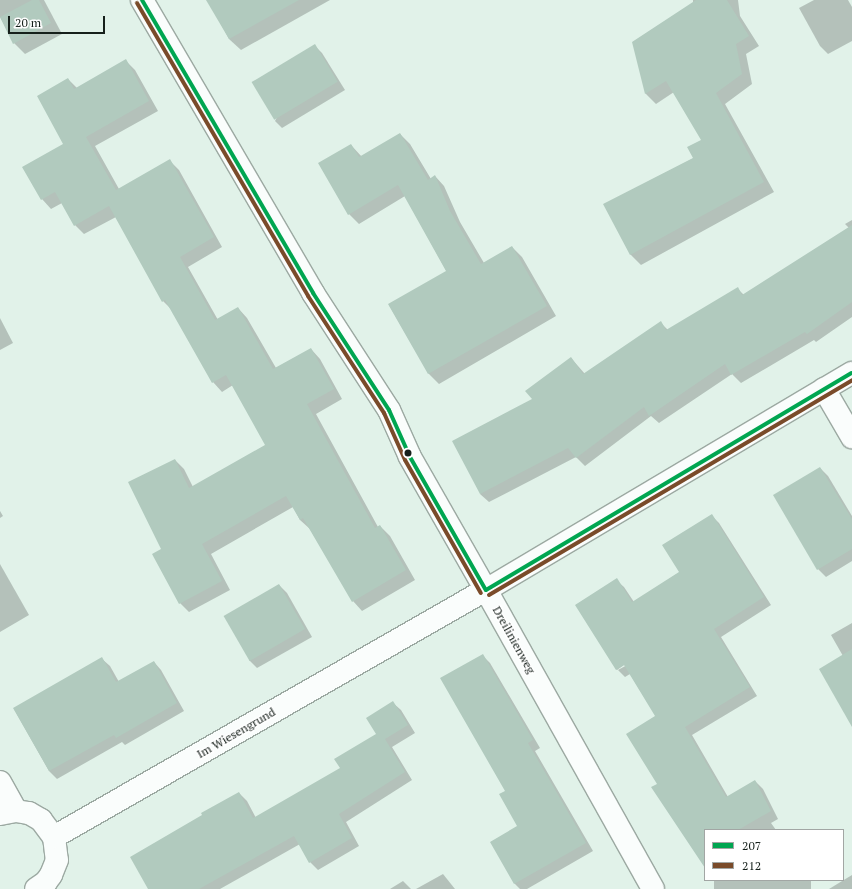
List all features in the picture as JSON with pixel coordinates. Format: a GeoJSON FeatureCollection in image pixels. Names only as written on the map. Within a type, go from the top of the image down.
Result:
{"type":"FeatureCollection","features":[{"type":"Feature","properties":{"kind":"street","name":"Dreilinienweg"},"geometry":{"type":"LineString","coordinates":[[142,0],[309,287],[389,410],[410,457],[653,889]]}},
{"type":"Feature","properties":{"kind":"street","name":"Im Wiesengrund"},"geometry":{"type":"LineString","coordinates":[[54,837],[486,590],[852,373]]}},
{"type":"Feature","properties":{"kind":"street"},"geometry":{"type":"LineString","coordinates":[[824,390],[852,437]]}},
{"type":"Feature","properties":{"kind":"street"},"geometry":{"type":"LineString","coordinates":[[0,782],[8,812],[29,813],[41,820],[54,837],[57,860],[51,875],[38,889]]}},
{"type":"Feature","properties":{"kind":"building"},"geometry":{"type":"Polygon","coordinates":[[[32,0],[39,0],[51,23],[13,44],[0,17],[32,0]]]}},
{"type":"Feature","properties":{"kind":"building"},"geometry":{"type":"Polygon","coordinates":[[[206,0],[299,0],[229,39],[206,0]]]}},
{"type":"Feature","properties":{"kind":"building"},"geometry":{"type":"Polygon","coordinates":[[[696,0],[727,0],[749,36],[736,44],[742,74],[716,93],[764,182],[630,255],[603,204],[693,158],[687,147],[701,140],[666,81],[645,94],[632,42],[696,0]]]}},
{"type":"Feature","properties":{"kind":"building"},"geometry":{"type":"Polygon","coordinates":[[[315,44],[338,82],[274,120],[252,82],[315,44]]]}},
{"type":"Feature","properties":{"kind":"building"},"geometry":{"type":"Polygon","coordinates":[[[126,59],[149,101],[86,137],[116,190],[170,159],[214,237],[180,257],[215,320],[238,307],[273,369],[311,348],[334,389],[307,404],[375,528],[380,525],[406,570],[352,602],[303,518],[300,520],[286,496],[202,544],[222,581],[179,604],[152,554],[161,549],[128,482],[175,459],[189,488],[265,445],[226,375],[212,383],[165,300],[162,302],[109,206],[74,226],[55,192],[41,200],[22,167],[63,144],[37,96],[68,78],[74,89],[126,59]]]}},
{"type":"Feature","properties":{"kind":"building"},"geometry":{"type":"Polygon","coordinates":[[[400,133],[428,180],[435,175],[450,211],[481,264],[512,246],[547,306],[428,374],[388,304],[446,271],[398,185],[348,215],[318,163],[351,144],[359,157],[400,133]]]}},
{"type":"Feature","properties":{"kind":"building"},"geometry":{"type":"Polygon","coordinates":[[[852,225],[852,302],[807,334],[805,332],[731,375],[725,364],[649,416],[644,407],[576,458],[568,448],[480,494],[452,441],[532,399],[525,391],[571,357],[583,374],[661,321],[666,330],[738,287],[742,295],[852,225]]]}},
{"type":"Feature","properties":{"kind":"building"},"geometry":{"type":"Polygon","coordinates":[[[820,467],[852,519],[852,549],[817,570],[773,495],[820,467]]]}},
{"type":"Feature","properties":{"kind":"building"},"geometry":{"type":"Polygon","coordinates":[[[712,514],[764,597],[714,629],[750,687],[685,727],[726,797],[755,780],[771,811],[740,829],[704,829],[704,866],[651,787],[657,784],[626,734],[655,716],[624,665],[616,670],[575,605],[617,578],[632,602],[679,572],[662,545],[712,514]]]}},
{"type":"Feature","properties":{"kind":"building"},"geometry":{"type":"Polygon","coordinates":[[[279,584],[305,629],[250,661],[224,616],[279,584]]]}},
{"type":"Feature","properties":{"kind":"building"},"geometry":{"type":"Polygon","coordinates":[[[852,649],[852,727],[819,669],[852,649]]]}},
{"type":"Feature","properties":{"kind":"building"},"geometry":{"type":"Polygon","coordinates":[[[483,654],[533,740],[528,743],[586,843],[514,884],[490,842],[517,826],[499,794],[505,791],[440,678],[483,654]]]}},
{"type":"Feature","properties":{"kind":"building"},"geometry":{"type":"Polygon","coordinates":[[[102,657],[116,682],[154,661],[177,703],[116,738],[114,735],[49,771],[13,708],[102,657]]]}},
{"type":"Feature","properties":{"kind":"building"},"geometry":{"type":"Polygon","coordinates":[[[393,701],[408,725],[385,739],[405,772],[339,814],[352,838],[309,863],[294,836],[199,889],[148,889],[130,857],[202,815],[201,813],[239,792],[253,818],[340,768],[334,759],[376,734],[366,718],[393,701]]]}},
{"type":"Feature","properties":{"kind":"transit line","name":"207"},"geometry":{"type":"LineString","coordinates":[[142,0],[313,293],[389,410],[410,457],[486,590]]}},
{"type":"Feature","properties":{"kind":"transit line","name":"212"},"geometry":{"type":"LineString","coordinates":[[137,3],[308,296],[384,413],[405,460],[481,593]]}},
{"type":"Feature","properties":{"kind":"transit line","name":"207"},"geometry":{"type":"LineString","coordinates":[[486,590],[852,373]]}},
{"type":"Feature","properties":{"kind":"transit line","name":"212"},"geometry":{"type":"LineString","coordinates":[[489,595],[852,380]]}}]}
